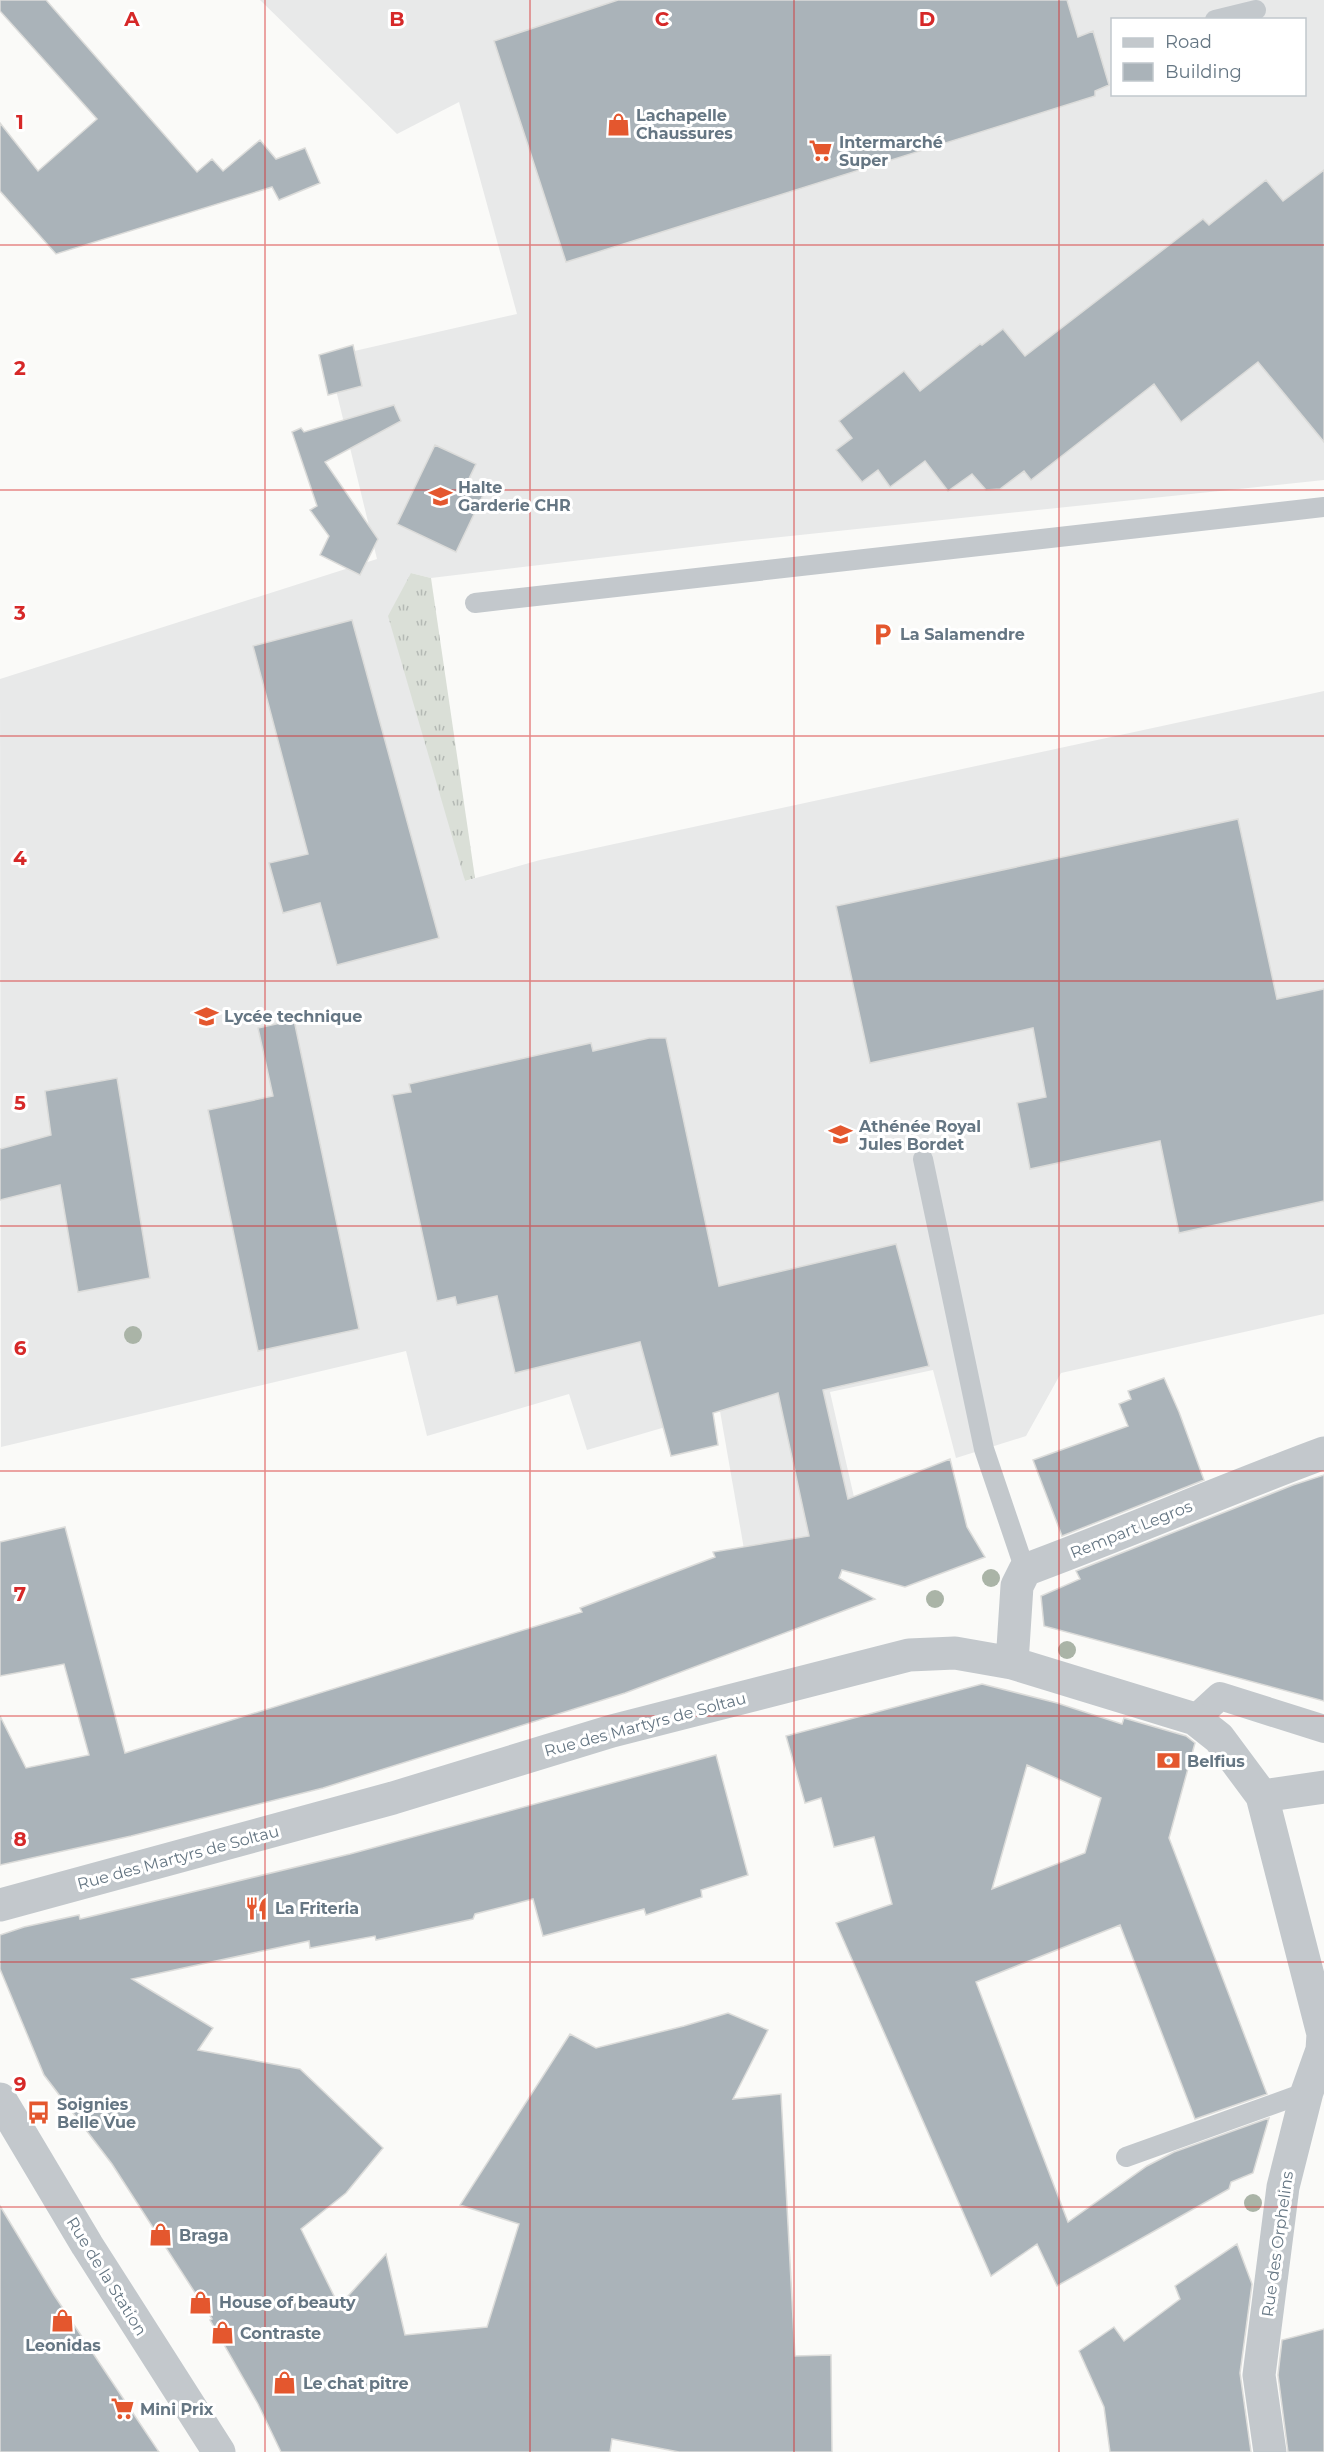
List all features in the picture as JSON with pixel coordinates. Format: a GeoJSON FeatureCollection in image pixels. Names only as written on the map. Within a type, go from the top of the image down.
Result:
{"type":"FeatureCollection","features":[{"type":"Feature","properties":{"kind":"street","name":"Rempart Legros"},"geometry":{"type":"LineString","coordinates":[[1025,1570],[1324,1453]]}},
{"type":"Feature","properties":{"kind":"street"},"geometry":{"type":"LineString","coordinates":[[1012,1663],[1017,1586],[1025,1570]]}},
{"type":"Feature","properties":{"kind":"street","name":"Rue des Martyrs de Soltau"},"geometry":{"type":"LineString","coordinates":[[0,1905],[393,1798],[612,1731],[909,1655],[955,1653],[1012,1663],[1195,1719],[1220,1737],[1262,1796]]}},
{"type":"Feature","properties":{"kind":"street"},"geometry":{"type":"LineString","coordinates":[[1195,1719],[1220,1696],[1324,1729]]}},
{"type":"Feature","properties":{"kind":"street"},"geometry":{"type":"LineString","coordinates":[[1262,1796],[1324,1787]]}},
{"type":"Feature","properties":{"kind":"street","name":"Rue des Orphelins"},"geometry":{"type":"LineString","coordinates":[[1262,1796],[1323,2034],[1322,2050],[1307,2092],[1283,2187],[1259,2375],[1269,2452]]}},
{"type":"Feature","properties":{"kind":"street","name":"Rue de la Station"},"geometry":{"type":"LineString","coordinates":[[0,2099],[87,2245],[219,2452]]}},
{"type":"Feature","properties":{"kind":"lane"},"geometry":{"type":"LineString","coordinates":[[1223,18],[1256,10]]}},
{"type":"Feature","properties":{"kind":"lane"},"geometry":{"type":"LineString","coordinates":[[475,603],[1324,507]]}},
{"type":"Feature","properties":{"kind":"lane"},"geometry":{"type":"LineString","coordinates":[[923,1159],[984,1449],[1025,1570]]}},
{"type":"Feature","properties":{"kind":"lane"},"geometry":{"type":"LineString","coordinates":[[1126,2157],[1307,2092]]}},
{"type":"Feature","properties":{"kind":"shaded area"},"geometry":{"type":"Polygon","coordinates":[[[260,0],[1324,0],[1324,480],[742,541],[431,578],[411,573],[465,881],[540,860],[1324,691],[1324,1314],[1061,1373],[1026,1436],[956,1458],[933,1370],[830,1392],[862,1532],[745,1555],[720,1411],[587,1450],[569,1394],[427,1436],[406,1351],[1,1447],[0,679],[377,559],[328,357],[517,314],[459,102],[397,134],[260,0]]]}},
{"type":"Feature","properties":{"kind":"green space"},"geometry":{"type":"Polygon","coordinates":[[[411,573],[431,578],[475,878],[465,881],[388,616],[411,573]]]}},
{"type":"Feature","properties":{"kind":"building"},"geometry":{"type":"Polygon","coordinates":[[[0,0],[46,0],[197,172],[212,159],[223,171],[260,140],[276,159],[305,148],[320,183],[279,200],[272,187],[56,254],[0,191],[0,123],[38,171],[97,119],[0,11],[0,0]]]}},
{"type":"Feature","properties":{"kind":"building"},"geometry":{"type":"Polygon","coordinates":[[[618,0],[1067,0],[1078,37],[1093,31],[1109,85],[1095,91],[1095,96],[566,262],[494,41],[618,0]]]}},
{"type":"Feature","properties":{"kind":"building"},"geometry":{"type":"Polygon","coordinates":[[[1324,170],[1324,442],[1258,362],[1181,422],[1154,384],[1031,480],[1024,471],[1000,489],[986,490],[972,474],[948,491],[925,461],[890,487],[878,470],[862,482],[836,450],[852,438],[839,421],[904,371],[920,391],[1003,329],[1025,356],[1203,219],[1209,225],[1266,180],[1283,201],[1324,170]]]}},
{"type":"Feature","properties":{"kind":"building"},"geometry":{"type":"Polygon","coordinates":[[[353,345],[362,386],[328,395],[319,355],[353,345]]]}},
{"type":"Feature","properties":{"kind":"building"},"geometry":{"type":"Polygon","coordinates":[[[394,405],[401,421],[325,462],[378,539],[360,575],[320,555],[329,536],[310,510],[317,506],[292,432],[301,428],[304,432],[394,405]]]}},
{"type":"Feature","properties":{"kind":"building"},"geometry":{"type":"Polygon","coordinates":[[[435,445],[476,464],[467,483],[485,491],[456,552],[397,524],[435,445]]]}},
{"type":"Feature","properties":{"kind":"building"},"geometry":{"type":"Polygon","coordinates":[[[352,620],[439,938],[337,965],[320,903],[283,913],[269,863],[308,854],[253,646],[352,620]]]}},
{"type":"Feature","properties":{"kind":"building"},"geometry":{"type":"Polygon","coordinates":[[[1238,819],[1277,999],[1324,989],[1324,1201],[1179,1233],[1160,1141],[1030,1169],[1017,1103],[1046,1097],[1033,1028],[870,1063],[836,906],[1238,819]]]}},
{"type":"Feature","properties":{"kind":"building"},"geometry":{"type":"Polygon","coordinates":[[[294,1020],[359,1329],[258,1351],[208,1110],[273,1096],[258,1028],[294,1020]]]}},
{"type":"Feature","properties":{"kind":"building"},"geometry":{"type":"Polygon","coordinates":[[[649,1038],[666,1038],[719,1286],[896,1244],[929,1366],[823,1390],[848,1499],[950,1459],[967,1527],[985,1557],[905,1587],[842,1570],[839,1578],[875,1599],[625,1693],[323,1788],[131,1836],[0,1865],[0,1716],[26,1768],[89,1755],[64,1664],[0,1676],[0,1542],[65,1527],[125,1753],[582,1612],[580,1608],[715,1557],[713,1552],[809,1536],[778,1393],[713,1413],[718,1445],[671,1456],[640,1342],[515,1373],[497,1296],[457,1305],[455,1297],[437,1301],[392,1095],[411,1092],[409,1084],[591,1043],[593,1051],[649,1038]]]}},
{"type":"Feature","properties":{"kind":"building"},"geometry":{"type":"Polygon","coordinates":[[[117,1078],[150,1278],[78,1292],[60,1185],[0,1200],[0,1149],[51,1135],[45,1091],[117,1078]]]}},
{"type":"Feature","properties":{"kind":"building"},"geometry":{"type":"Polygon","coordinates":[[[1164,1378],[1204,1480],[1062,1536],[1033,1460],[1128,1426],[1119,1404],[1131,1399],[1128,1391],[1164,1378]]]}},
{"type":"Feature","properties":{"kind":"building"},"geometry":{"type":"Polygon","coordinates":[[[1324,1475],[1324,1701],[1044,1626],[1041,1596],[1080,1579],[1076,1571],[1293,1485],[1324,1475]]]}},
{"type":"Feature","properties":{"kind":"building"},"geometry":{"type":"Polygon","coordinates":[[[982,1684],[1057,1703],[1122,1724],[1124,1718],[1186,1736],[1195,1743],[1169,1838],[1267,2094],[1195,2119],[1120,1925],[976,1982],[1068,2222],[1147,2166],[1174,2152],[1269,2118],[1253,2173],[1231,2182],[1229,2189],[1057,2286],[1037,2244],[991,2276],[836,1923],[892,1904],[874,1837],[834,1847],[821,1798],[805,1803],[786,1736],[982,1684]],[[1027,1765],[992,1889],[1085,1853],[1101,1798],[1027,1765]]]}},
{"type":"Feature","properties":{"kind":"building"},"geometry":{"type":"Polygon","coordinates":[[[716,1755],[748,1875],[701,1890],[702,1897],[646,1915],[644,1909],[543,1936],[533,1899],[475,1914],[473,1919],[376,1940],[375,1936],[310,1948],[309,1941],[132,1979],[213,2028],[198,2050],[300,2069],[383,2148],[346,2193],[301,2229],[339,2306],[386,2254],[405,2335],[487,2327],[519,2224],[460,2205],[570,2034],[596,2048],[728,2013],[768,2030],[733,2099],[781,2094],[795,2356],[831,2355],[832,2452],[679,2452],[612,2439],[610,2452],[281,2452],[258,2404],[210,2320],[212,2319],[112,2164],[44,2075],[0,1969],[0,1935],[24,1927],[79,1915],[80,1919],[350,1854],[716,1755]]]}},
{"type":"Feature","properties":{"kind":"building"},"geometry":{"type":"Polygon","coordinates":[[[0,2206],[54,2295],[159,2452],[0,2452],[0,2206]]]}},
{"type":"Feature","properties":{"kind":"building"},"geometry":{"type":"Polygon","coordinates":[[[1237,2244],[1252,2284],[1240,2373],[1251,2452],[1110,2452],[1104,2407],[1079,2351],[1114,2327],[1124,2341],[1180,2299],[1175,2286],[1237,2244]]]}},
{"type":"Feature","properties":{"kind":"building"},"geometry":{"type":"Polygon","coordinates":[[[1324,2329],[1324,2452],[1288,2452],[1278,2375],[1282,2340],[1324,2329]]]}},
{"type":"Feature","properties":{"kind":"place","name":"Lachapelle Chaussures"},"geometry":{"type":"Point","coordinates":[618,124]}},
{"type":"Feature","properties":{"kind":"place","name":"Intermarché Super"},"geometry":{"type":"Point","coordinates":[821,151]}},
{"type":"Feature","properties":{"kind":"place","name":"Halte Garderie CHR"},"geometry":{"type":"Point","coordinates":[440,496]}},
{"type":"Feature","properties":{"kind":"place","name":"La Salamendre"},"geometry":{"type":"Point","coordinates":[882,634]}},
{"type":"Feature","properties":{"kind":"place","name":"Lycée technique"},"geometry":{"type":"Point","coordinates":[206,1016]}},
{"type":"Feature","properties":{"kind":"place","name":"Athénée Royal Jules Bordet"},"geometry":{"type":"Point","coordinates":[841,1135]}},
{"type":"Feature","properties":{"kind":"place","name":"Belfius"},"geometry":{"type":"Point","coordinates":[1169,1761]}},
{"type":"Feature","properties":{"kind":"place","name":"La Friteria"},"geometry":{"type":"Point","coordinates":[257,1908]}},
{"type":"Feature","properties":{"kind":"place","name":"Soignies Belle Vue"},"geometry":{"type":"Point","coordinates":[39,2113]}},
{"type":"Feature","properties":{"kind":"place","name":"Braga"},"geometry":{"type":"Point","coordinates":[161,2235]}},
{"type":"Feature","properties":{"kind":"place","name":"House of beauty"},"geometry":{"type":"Point","coordinates":[201,2302]}},
{"type":"Feature","properties":{"kind":"place","name":"Leonidas"},"geometry":{"type":"Point","coordinates":[63,2320]}},
{"type":"Feature","properties":{"kind":"place","name":"Contraste"},"geometry":{"type":"Point","coordinates":[222,2333]}},
{"type":"Feature","properties":{"kind":"place","name":"Le chat pitre"},"geometry":{"type":"Point","coordinates":[285,2383]}},
{"type":"Feature","properties":{"kind":"place","name":"Mini Prix"},"geometry":{"type":"Point","coordinates":[122,2409]}}]}
